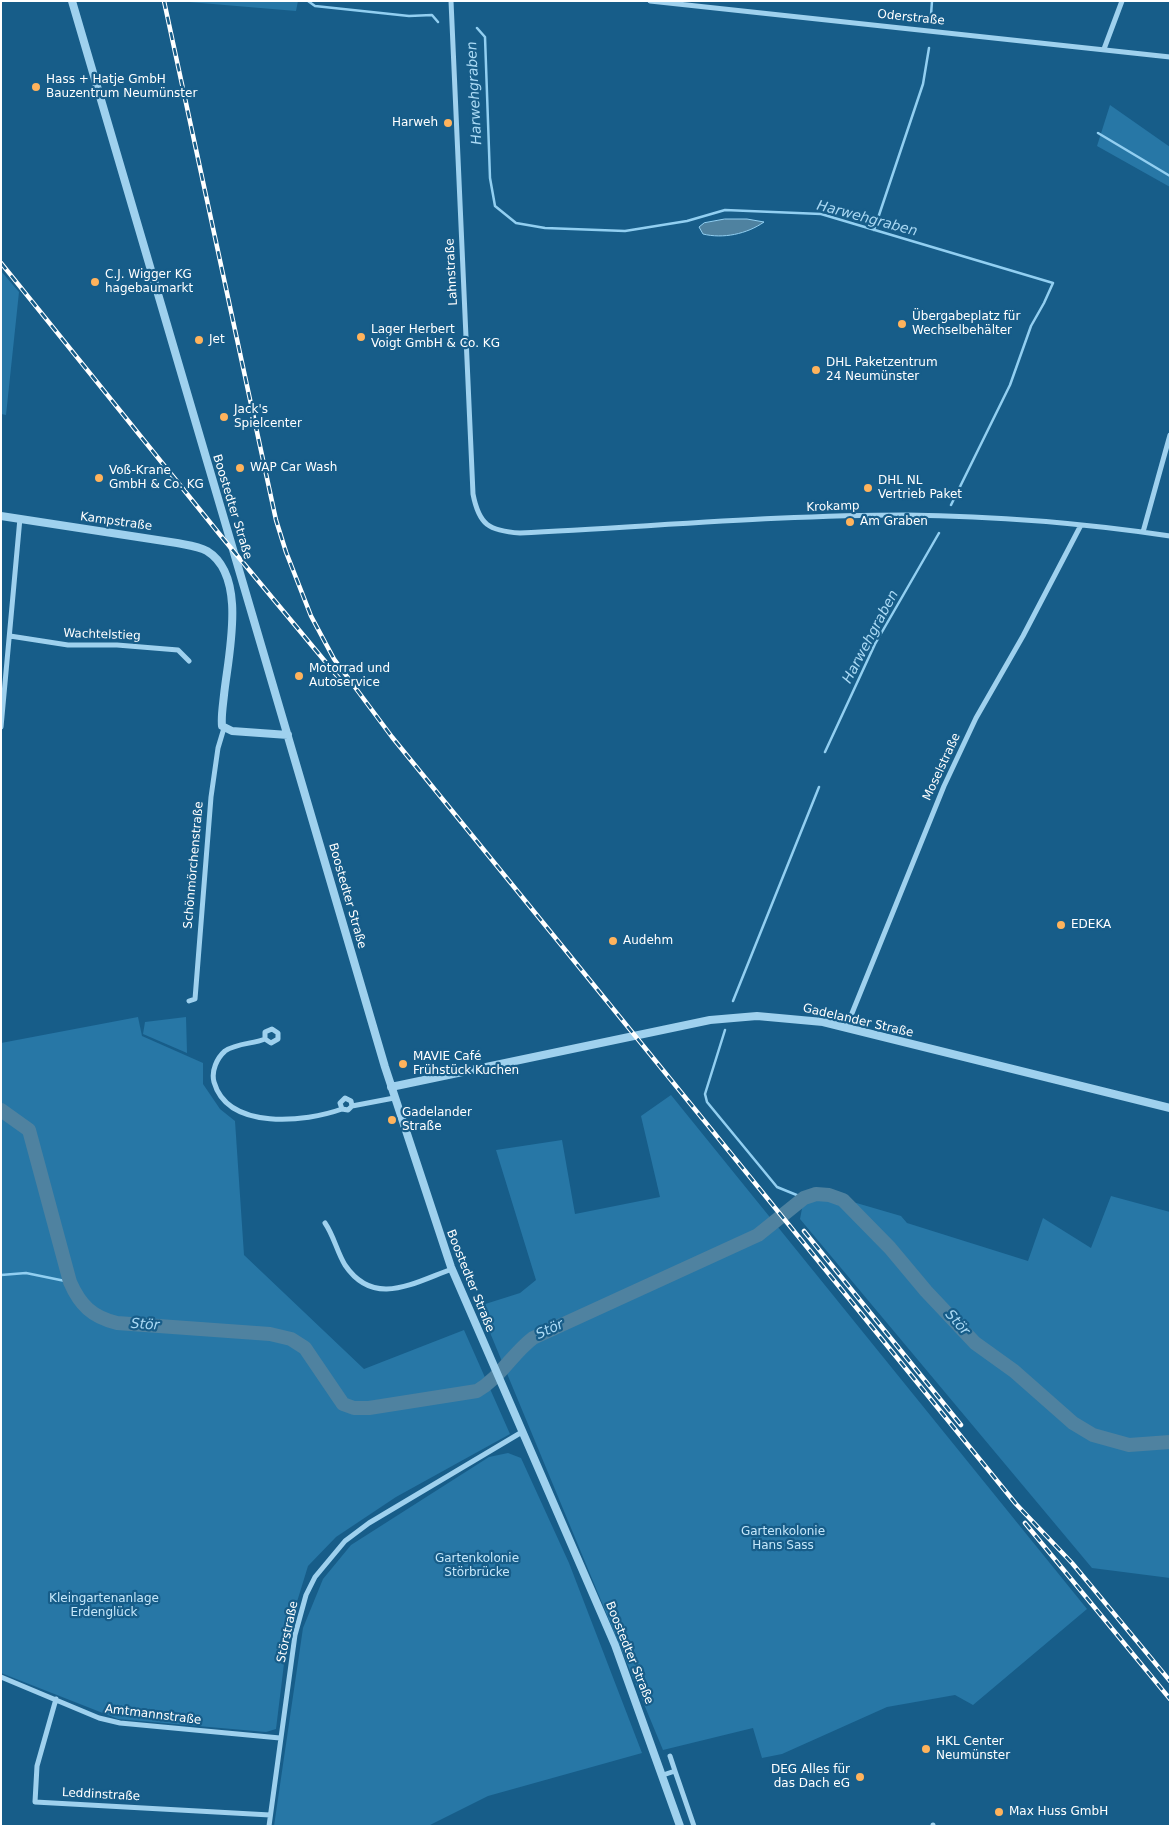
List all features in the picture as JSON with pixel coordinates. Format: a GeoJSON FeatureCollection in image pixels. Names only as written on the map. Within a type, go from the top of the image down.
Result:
{"type":"FeatureCollection","features":[{"type":"Feature","properties":{"kind":"street","name":"Boostedter Straße"},"geometry":{"type":"LineString","coordinates":[[72,1],[394,1098],[452,1269],[498,1380],[615,1645],[680,1826]]}},
{"type":"Feature","properties":{"kind":"street","name":"Lahnstraße"},"geometry":{"type":"LineString","coordinates":[[451,1],[473,494],[480,517],[497,532]]}},
{"type":"Feature","properties":{"kind":"street","name":"Oderstraße"},"geometry":{"type":"LineString","coordinates":[[650,1],[1170,57]]}},
{"type":"Feature","properties":{"kind":"street"},"geometry":{"type":"LineString","coordinates":[[1104,49],[1122,1]]}},
{"type":"Feature","properties":{"kind":"street"},"geometry":{"type":"LineString","coordinates":[[1143,532],[1170,435]]}},
{"type":"Feature","properties":{"kind":"street","name":"Krokamp"},"geometry":{"type":"LineString","coordinates":[[497,532],[520,533],[903,515],[1081,525],[1170,536]]}},
{"type":"Feature","properties":{"kind":"street","name":"Kampstraße"},"geometry":{"type":"LineString","coordinates":[[1,516],[192,546],[206,551],[220,564]]}},
{"type":"Feature","properties":{"kind":"street"},"geometry":{"type":"LineString","coordinates":[[1,727],[20,518]]}},
{"type":"Feature","properties":{"kind":"street","name":"Moselstraße"},"geometry":{"type":"LineString","coordinates":[[846,1028],[944,786],[976,718],[1023,636],[1081,525]]}},
{"type":"Feature","properties":{"kind":"street","name":"Schönmörchenstraße"},"geometry":{"type":"LineString","coordinates":[[189,1001],[195,999],[211,797],[218,748],[224,728],[221,723],[232,605],[229,581],[220,564]]}},
{"type":"Feature","properties":{"kind":"street","name":"Wachtelstieg"},"geometry":{"type":"LineString","coordinates":[[10,636],[68,645],[117,645],[178,650],[189,661]]}},
{"type":"Feature","properties":{"kind":"street"},"geometry":{"type":"LineString","coordinates":[[224,728],[232,731],[288,735]]}},
{"type":"Feature","properties":{"kind":"street","name":"Gadelander Straße"},"geometry":{"type":"LineString","coordinates":[[391,1087],[718,1019],[778,1017],[808,1020],[846,1028],[1170,1108]]}},
{"type":"Feature","properties":{"kind":"street"},"geometry":{"type":"LineString","coordinates":[[265,1039],[232,1048],[218,1060],[214,1070],[214,1082],[218,1090],[233,1107],[251,1116],[266,1118],[306,1117],[342,1109],[348,1110],[352,1106],[394,1098]]}},
{"type":"Feature","properties":{"kind":"street"},"geometry":{"type":"LineString","coordinates":[[342,1109],[340,1103],[345,1098],[350,1099],[352,1106]]}},
{"type":"Feature","properties":{"kind":"street"},"geometry":{"type":"LineString","coordinates":[[325,1223],[350,1271],[363,1283],[374,1289],[395,1289],[452,1269]]}},
{"type":"Feature","properties":{"kind":"street","name":"Störstraße"},"geometry":{"type":"LineString","coordinates":[[269,1826],[295,1635],[300,1614],[315,1577],[345,1540],[369,1523],[522,1432]]}},
{"type":"Feature","properties":{"kind":"street","name":"Amtmannstraße"},"geometry":{"type":"LineString","coordinates":[[1,1677],[99,1718],[120,1723],[280,1738]]}},
{"type":"Feature","properties":{"kind":"street","name":"Leddinstraße"},"geometry":{"type":"LineString","coordinates":[[56,1699],[37,1766],[36,1802],[270,1815]]}},
{"type":"Feature","properties":{"kind":"street"},"geometry":{"type":"LineString","coordinates":[[670,1756],[694,1826]]}},
{"type":"Feature","properties":{"kind":"street"},"geometry":{"type":"LineString","coordinates":[[663,1775],[675,1770]]}},
{"type":"Feature","properties":{"kind":"green space"},"geometry":{"type":"Polygon","coordinates":[[[177,1],[298,1],[296,11],[177,1]]]}},
{"type":"Feature","properties":{"kind":"green space"},"geometry":{"type":"Polygon","coordinates":[[[1110,105],[1170,147],[1170,187],[1097,146],[1110,105]]]}},
{"type":"Feature","properties":{"kind":"green space"},"geometry":{"type":"Polygon","coordinates":[[[1,271],[19,292],[6,415],[1,414],[1,271]]]}},
{"type":"Feature","properties":{"kind":"green space","name":"Kleingartenanlage Erdenglück"},"geometry":{"type":"Polygon","coordinates":[[[138,1017],[142,1036],[203,1063],[203,1084],[220,1109],[235,1121],[244,1255],[364,1369],[464,1330],[510,1434],[396,1497],[336,1537],[308,1566],[288,1631],[276,1729],[266,1732],[118,1719],[1,1673],[1,1043],[138,1017]]]}},
{"type":"Feature","properties":{"kind":"green space"},"geometry":{"type":"Polygon","coordinates":[[[186,1017],[187,1053],[143,1034],[145,1022],[186,1017]]]}},
{"type":"Feature","properties":{"kind":"green space","name":"Gartenkolonie Hans Sass"},"geometry":{"type":"Polygon","coordinates":[[[671,1095],[1087,1609],[973,1705],[955,1695],[887,1707],[782,1754],[762,1758],[753,1728],[663,1750],[479,1306],[520,1293],[536,1280],[496,1150],[562,1140],[575,1214],[660,1197],[641,1116],[671,1095]]]}},
{"type":"Feature","properties":{"kind":"green space"},"geometry":{"type":"Polygon","coordinates":[[[816,1194],[829,1195],[901,1216],[907,1223],[1028,1261],[1043,1218],[1091,1248],[1111,1196],[1170,1212],[1170,1578],[1092,1568],[800,1219],[804,1198],[816,1194]]]}},
{"type":"Feature","properties":{"kind":"green space","name":"Gartenkolonie Störbrücke"},"geometry":{"type":"Polygon","coordinates":[[[508,1453],[521,1458],[569,1563],[642,1753],[488,1796],[428,1826],[274,1826],[303,1628],[323,1579],[351,1545],[489,1457],[508,1453]]]}},
{"type":"Feature","properties":{"kind":"shaded area"},"geometry":{"type":"Polygon","coordinates":[[[725,219],[747,219],[764,222],[750,230],[727,236],[703,234],[699,227],[704,223],[725,219]]]}},
{"type":"Feature","properties":{"kind":"waterway","name":"Harwehgraben"},"geometry":{"type":"LineString","coordinates":[[308,1],[315,6],[409,16],[432,15],[438,22]]}},
{"type":"Feature","properties":{"kind":"waterway"},"geometry":{"type":"LineString","coordinates":[[931,15],[932,1]]}},
{"type":"Feature","properties":{"kind":"waterway","name":"Harwehgraben"},"geometry":{"type":"LineString","coordinates":[[477,28],[485,37],[490,178],[495,206],[516,223],[545,228],[625,231],[687,221],[725,210],[821,214],[1053,283],[1031,326],[1010,385],[951,505]]}},
{"type":"Feature","properties":{"kind":"waterway"},"geometry":{"type":"LineString","coordinates":[[874,230],[923,84],[929,48]]}},
{"type":"Feature","properties":{"kind":"waterway"},"geometry":{"type":"LineString","coordinates":[[1098,133],[1170,176]]}},
{"type":"Feature","properties":{"kind":"waterway","name":"Harwehgraben"},"geometry":{"type":"LineString","coordinates":[[825,752],[875,644],[939,533]]}},
{"type":"Feature","properties":{"kind":"waterway","name":"Harwehgraben"},"geometry":{"type":"LineString","coordinates":[[733,1001],[819,787]]}},
{"type":"Feature","properties":{"kind":"waterway","name":"Harwehgraben"},"geometry":{"type":"LineString","coordinates":[[725,1030],[705,1094],[707,1102],[777,1187],[804,1198]]}},
{"type":"Feature","properties":{"kind":"waterway","name":"Stör"},"geometry":{"type":"LineString","coordinates":[[1,1110],[29,1130],[70,1282],[78,1297],[88,1309],[101,1317],[117,1323],[270,1334],[291,1339],[305,1348],[343,1404],[354,1408],[369,1408],[477,1391],[493,1379],[533,1338],[758,1235],[804,1198],[816,1194],[829,1195],[843,1200],[890,1248],[926,1291],[975,1343],[1014,1371],[1073,1423],[1093,1435],[1129,1445],[1170,1442]]}},
{"type":"Feature","properties":{"kind":"waterway"},"geometry":{"type":"LineString","coordinates":[[1,1275],[26,1273],[70,1282]]}},
{"type":"Feature","properties":{"kind":"railway"},"geometry":{"type":"LineString","coordinates":[[164,1],[276,520],[286,552],[311,616],[334,659],[392,737],[1016,1504],[1072,1563],[1170,1681]]}},
{"type":"Feature","properties":{"kind":"railway"},"geometry":{"type":"LineString","coordinates":[[1,263],[221,536],[343,683]]}},
{"type":"Feature","properties":{"kind":"railway"},"geometry":{"type":"LineString","coordinates":[[804,1231],[961,1425]]}},
{"type":"Feature","properties":{"kind":"railway"},"geometry":{"type":"LineString","coordinates":[[1025,1523],[1170,1699]]}},
{"type":"Feature","properties":{"kind":"place","name":"Hass + Hatje GmbH Bauzentrum Neumünster"},"geometry":{"type":"Point","coordinates":[36,87]}},
{"type":"Feature","properties":{"kind":"place","name":"Harweh"},"geometry":{"type":"Point","coordinates":[448,123]}},
{"type":"Feature","properties":{"kind":"place","name":"C.J. Wigger KG hagebaumarkt"},"geometry":{"type":"Point","coordinates":[95,282]}},
{"type":"Feature","properties":{"kind":"place","name":"Übergabeplatz für Wechselbehälter"},"geometry":{"type":"Point","coordinates":[902,324]}},
{"type":"Feature","properties":{"kind":"place","name":"Lager Herbert Voigt GmbH & Co. KG"},"geometry":{"type":"Point","coordinates":[361,337]}},
{"type":"Feature","properties":{"kind":"place","name":"Jet"},"geometry":{"type":"Point","coordinates":[199,340]}},
{"type":"Feature","properties":{"kind":"place","name":"DHL Paketzentrum 24 Neumünster"},"geometry":{"type":"Point","coordinates":[816,370]}},
{"type":"Feature","properties":{"kind":"place","name":"Jack's Spielcenter"},"geometry":{"type":"Point","coordinates":[224,417]}},
{"type":"Feature","properties":{"kind":"place","name":"WAP Car Wash"},"geometry":{"type":"Point","coordinates":[240,468]}},
{"type":"Feature","properties":{"kind":"place","name":"Voß-Krane GmbH & Co. KG"},"geometry":{"type":"Point","coordinates":[99,478]}},
{"type":"Feature","properties":{"kind":"place","name":"DHL NL Vertrieb Paket"},"geometry":{"type":"Point","coordinates":[868,488]}},
{"type":"Feature","properties":{"kind":"place","name":"Am Graben"},"geometry":{"type":"Point","coordinates":[850,522]}},
{"type":"Feature","properties":{"kind":"place","name":"Motorrad und Autoservice"},"geometry":{"type":"Point","coordinates":[299,676]}},
{"type":"Feature","properties":{"kind":"place","name":"EDEKA"},"geometry":{"type":"Point","coordinates":[1061,925]}},
{"type":"Feature","properties":{"kind":"place","name":"Audehm"},"geometry":{"type":"Point","coordinates":[613,941]}},
{"type":"Feature","properties":{"kind":"place","name":"MAVIE Café Frühstück Kuchen"},"geometry":{"type":"Point","coordinates":[403,1064]}},
{"type":"Feature","properties":{"kind":"place","name":"Gadelander Straße"},"geometry":{"type":"Point","coordinates":[392,1120]}},
{"type":"Feature","properties":{"kind":"place","name":"HKL Center Neumünster"},"geometry":{"type":"Point","coordinates":[926,1749]}},
{"type":"Feature","properties":{"kind":"place","name":"DEG Alles für das Dach eG"},"geometry":{"type":"Point","coordinates":[860,1777]}},
{"type":"Feature","properties":{"kind":"place","name":"Max Huss GmbH"},"geometry":{"type":"Point","coordinates":[999,1812]}}]}
